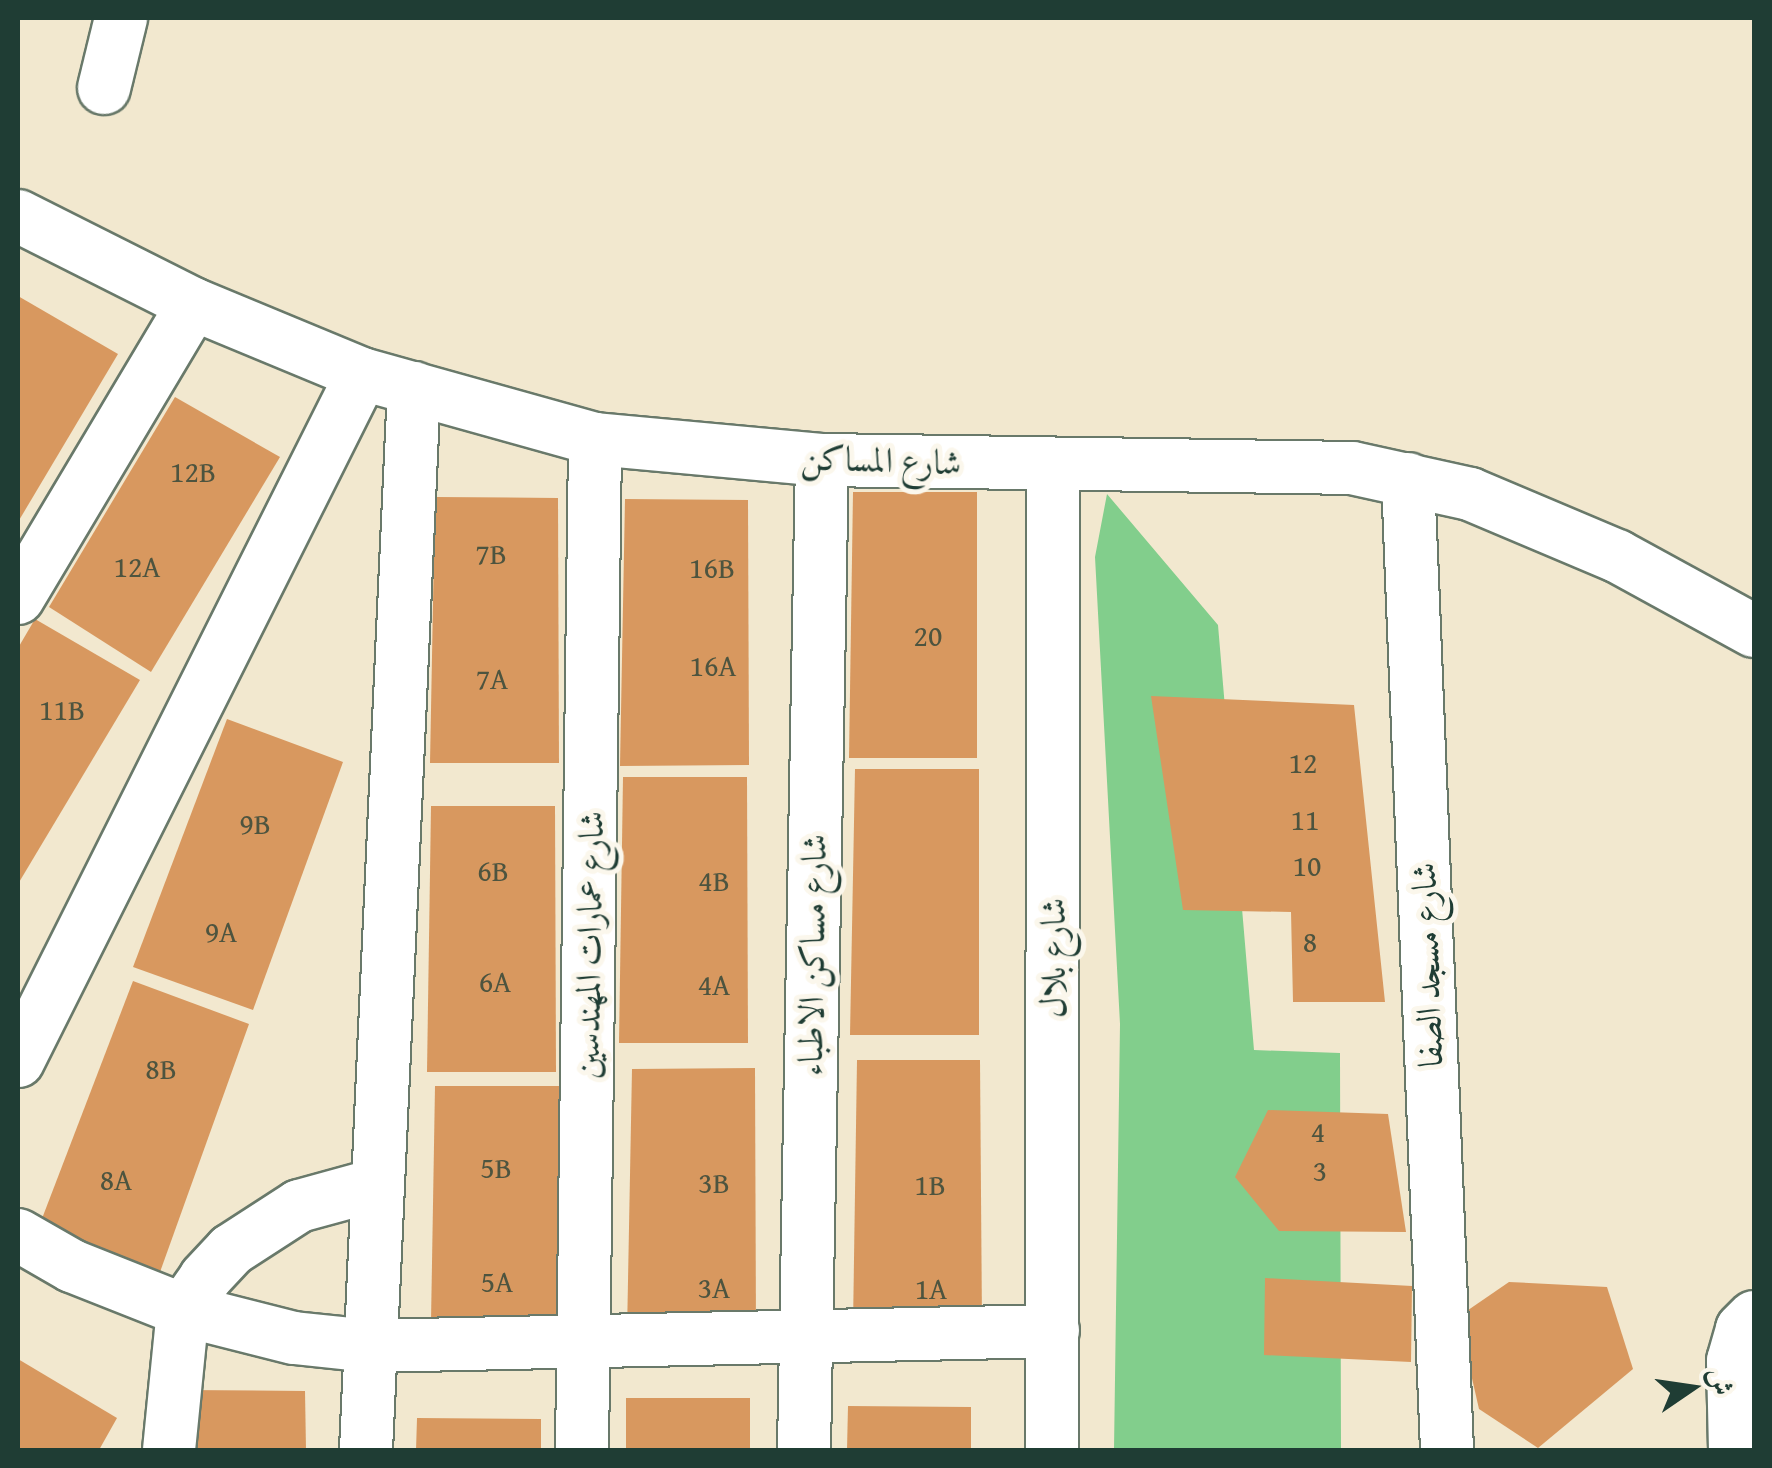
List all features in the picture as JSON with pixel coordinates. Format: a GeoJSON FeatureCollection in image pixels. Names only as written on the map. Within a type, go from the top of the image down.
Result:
{"type":"FeatureCollection","features":[{"type":"Feature","properties":{"kind":"street"},"geometry":{"type":"LineString","coordinates":[[104,88],[122,18]]}},
{"type":"Feature","properties":{"kind":"street","name":"شارع المساكن"},"geometry":{"type":"LineString","coordinates":[[20,223],[193,304],[362,374],[595,439],[822,460],[1352,468],[1470,494],[1617,556],[1754,631]]}},
{"type":"Feature","properties":{"kind":"street"},"geometry":{"type":"LineString","coordinates":[[18,598],[193,304]]}},
{"type":"Feature","properties":{"kind":"street"},"geometry":{"type":"LineString","coordinates":[[18,1061],[362,374]]}},
{"type":"Feature","properties":{"kind":"street"},"geometry":{"type":"LineString","coordinates":[[366,1450],[414,388]]}},
{"type":"Feature","properties":{"kind":"street","name":"شارع عمارات المهندسين"},"geometry":{"type":"LineString","coordinates":[[582,1450],[595,439]]}},
{"type":"Feature","properties":{"kind":"street","name":"شارع مساكن الاطباء"},"geometry":{"type":"LineString","coordinates":[[804,1450],[822,460]]}},
{"type":"Feature","properties":{"kind":"street","name":"شارع بلال"},"geometry":{"type":"LineString","coordinates":[[1052,1450],[1053,466]]}},
{"type":"Feature","properties":{"kind":"street","name":"شارع مسجد الصفا"},"geometry":{"type":"LineString","coordinates":[[1408,478],[1446,1450]]}},
{"type":"Feature","properties":{"kind":"street"},"geometry":{"type":"LineString","coordinates":[[169,1450],[183,1310],[231,1250],[264,1226],[324,1197],[376,1185]]}},
{"type":"Feature","properties":{"kind":"street"},"geometry":{"type":"LineString","coordinates":[[18,1235],[72,1266],[183,1310],[294,1338],[372,1346],[1053,1331]]}},
{"type":"Feature","properties":{"kind":"street"},"geometry":{"type":"LineString","coordinates":[[1736,1450],[1733,1360],[1742,1329],[1754,1317]]}},
{"type":"Feature","properties":{"kind":"green space"},"geometry":{"type":"Polygon","coordinates":[[[1107,494],[1218,625],[1254,1050],[1340,1053],[1341,1450],[1114,1450],[1120,1024],[1095,557],[1107,494]]]}},
{"type":"Feature","properties":{"kind":"building"},"geometry":{"type":"Polygon","coordinates":[[[18,296],[118,354],[18,522],[18,296]]]}},
{"type":"Feature","properties":{"kind":"building"},"geometry":{"type":"Polygon","coordinates":[[[175,397],[280,457],[151,672],[49,607],[175,397]]]}},
{"type":"Feature","properties":{"kind":"building"},"geometry":{"type":"Polygon","coordinates":[[[853,492],[977,492],[977,758],[849,758],[853,492]]]}},
{"type":"Feature","properties":{"kind":"building"},"geometry":{"type":"Polygon","coordinates":[[[435,497],[558,498],[559,763],[430,763],[435,497]]]}},
{"type":"Feature","properties":{"kind":"building"},"geometry":{"type":"Polygon","coordinates":[[[625,499],[748,500],[749,765],[620,766],[625,499]]]}},
{"type":"Feature","properties":{"kind":"building"},"geometry":{"type":"Polygon","coordinates":[[[35,619],[140,680],[18,884],[18,648],[35,619]]]}},
{"type":"Feature","properties":{"kind":"building"},"geometry":{"type":"Polygon","coordinates":[[[1151,696],[1354,705],[1385,1002],[1293,1002],[1291,912],[1183,910],[1151,696]]]}},
{"type":"Feature","properties":{"kind":"building"},"geometry":{"type":"Polygon","coordinates":[[[227,719],[343,762],[253,1010],[133,967],[227,719]]]}},
{"type":"Feature","properties":{"kind":"building"},"geometry":{"type":"Polygon","coordinates":[[[855,769],[979,769],[979,1035],[850,1035],[855,769]]]}},
{"type":"Feature","properties":{"kind":"building"},"geometry":{"type":"Polygon","coordinates":[[[623,777],[747,777],[748,1043],[619,1043],[623,777]]]}},
{"type":"Feature","properties":{"kind":"building"},"geometry":{"type":"Polygon","coordinates":[[[431,806],[555,806],[556,1072],[427,1072],[431,806]]]}},
{"type":"Feature","properties":{"kind":"building"},"geometry":{"type":"Polygon","coordinates":[[[133,981],[249,1024],[160,1272],[38,1229],[133,981]]]}},
{"type":"Feature","properties":{"kind":"building"},"geometry":{"type":"Polygon","coordinates":[[[857,1060],[980,1060],[982,1325],[853,1326],[857,1060]]]}},
{"type":"Feature","properties":{"kind":"building"},"geometry":{"type":"Polygon","coordinates":[[[755,1068],[756,1334],[627,1334],[632,1069],[755,1068]]]}},
{"type":"Feature","properties":{"kind":"building"},"geometry":{"type":"Polygon","coordinates":[[[435,1086],[559,1086],[560,1322],[431,1322],[435,1086]]]}},
{"type":"Feature","properties":{"kind":"building"},"geometry":{"type":"Polygon","coordinates":[[[1268,1110],[1388,1114],[1406,1232],[1279,1231],[1235,1177],[1268,1110]]]}},
{"type":"Feature","properties":{"kind":"building"},"geometry":{"type":"Polygon","coordinates":[[[1265,1278],[1412,1286],[1411,1362],[1264,1355],[1265,1278]]]}},
{"type":"Feature","properties":{"kind":"building"},"geometry":{"type":"Polygon","coordinates":[[[1509,1282],[1607,1287],[1633,1369],[1538,1448],[1479,1409],[1458,1317],[1509,1282]]]}},
{"type":"Feature","properties":{"kind":"building"},"geometry":{"type":"Polygon","coordinates":[[[18,1359],[117,1418],[99,1450],[18,1450],[18,1359]]]}},
{"type":"Feature","properties":{"kind":"building"},"geometry":{"type":"Polygon","coordinates":[[[182,1390],[305,1391],[306,1450],[181,1450],[182,1390]]]}},
{"type":"Feature","properties":{"kind":"building"},"geometry":{"type":"Polygon","coordinates":[[[626,1398],[750,1398],[750,1450],[626,1450],[626,1398]]]}},
{"type":"Feature","properties":{"kind":"building"},"geometry":{"type":"Polygon","coordinates":[[[848,1406],[971,1407],[971,1450],[847,1450],[848,1406]]]}},
{"type":"Feature","properties":{"kind":"building"},"geometry":{"type":"Polygon","coordinates":[[[417,1418],[541,1419],[541,1450],[416,1450],[417,1418]]]}}]}
